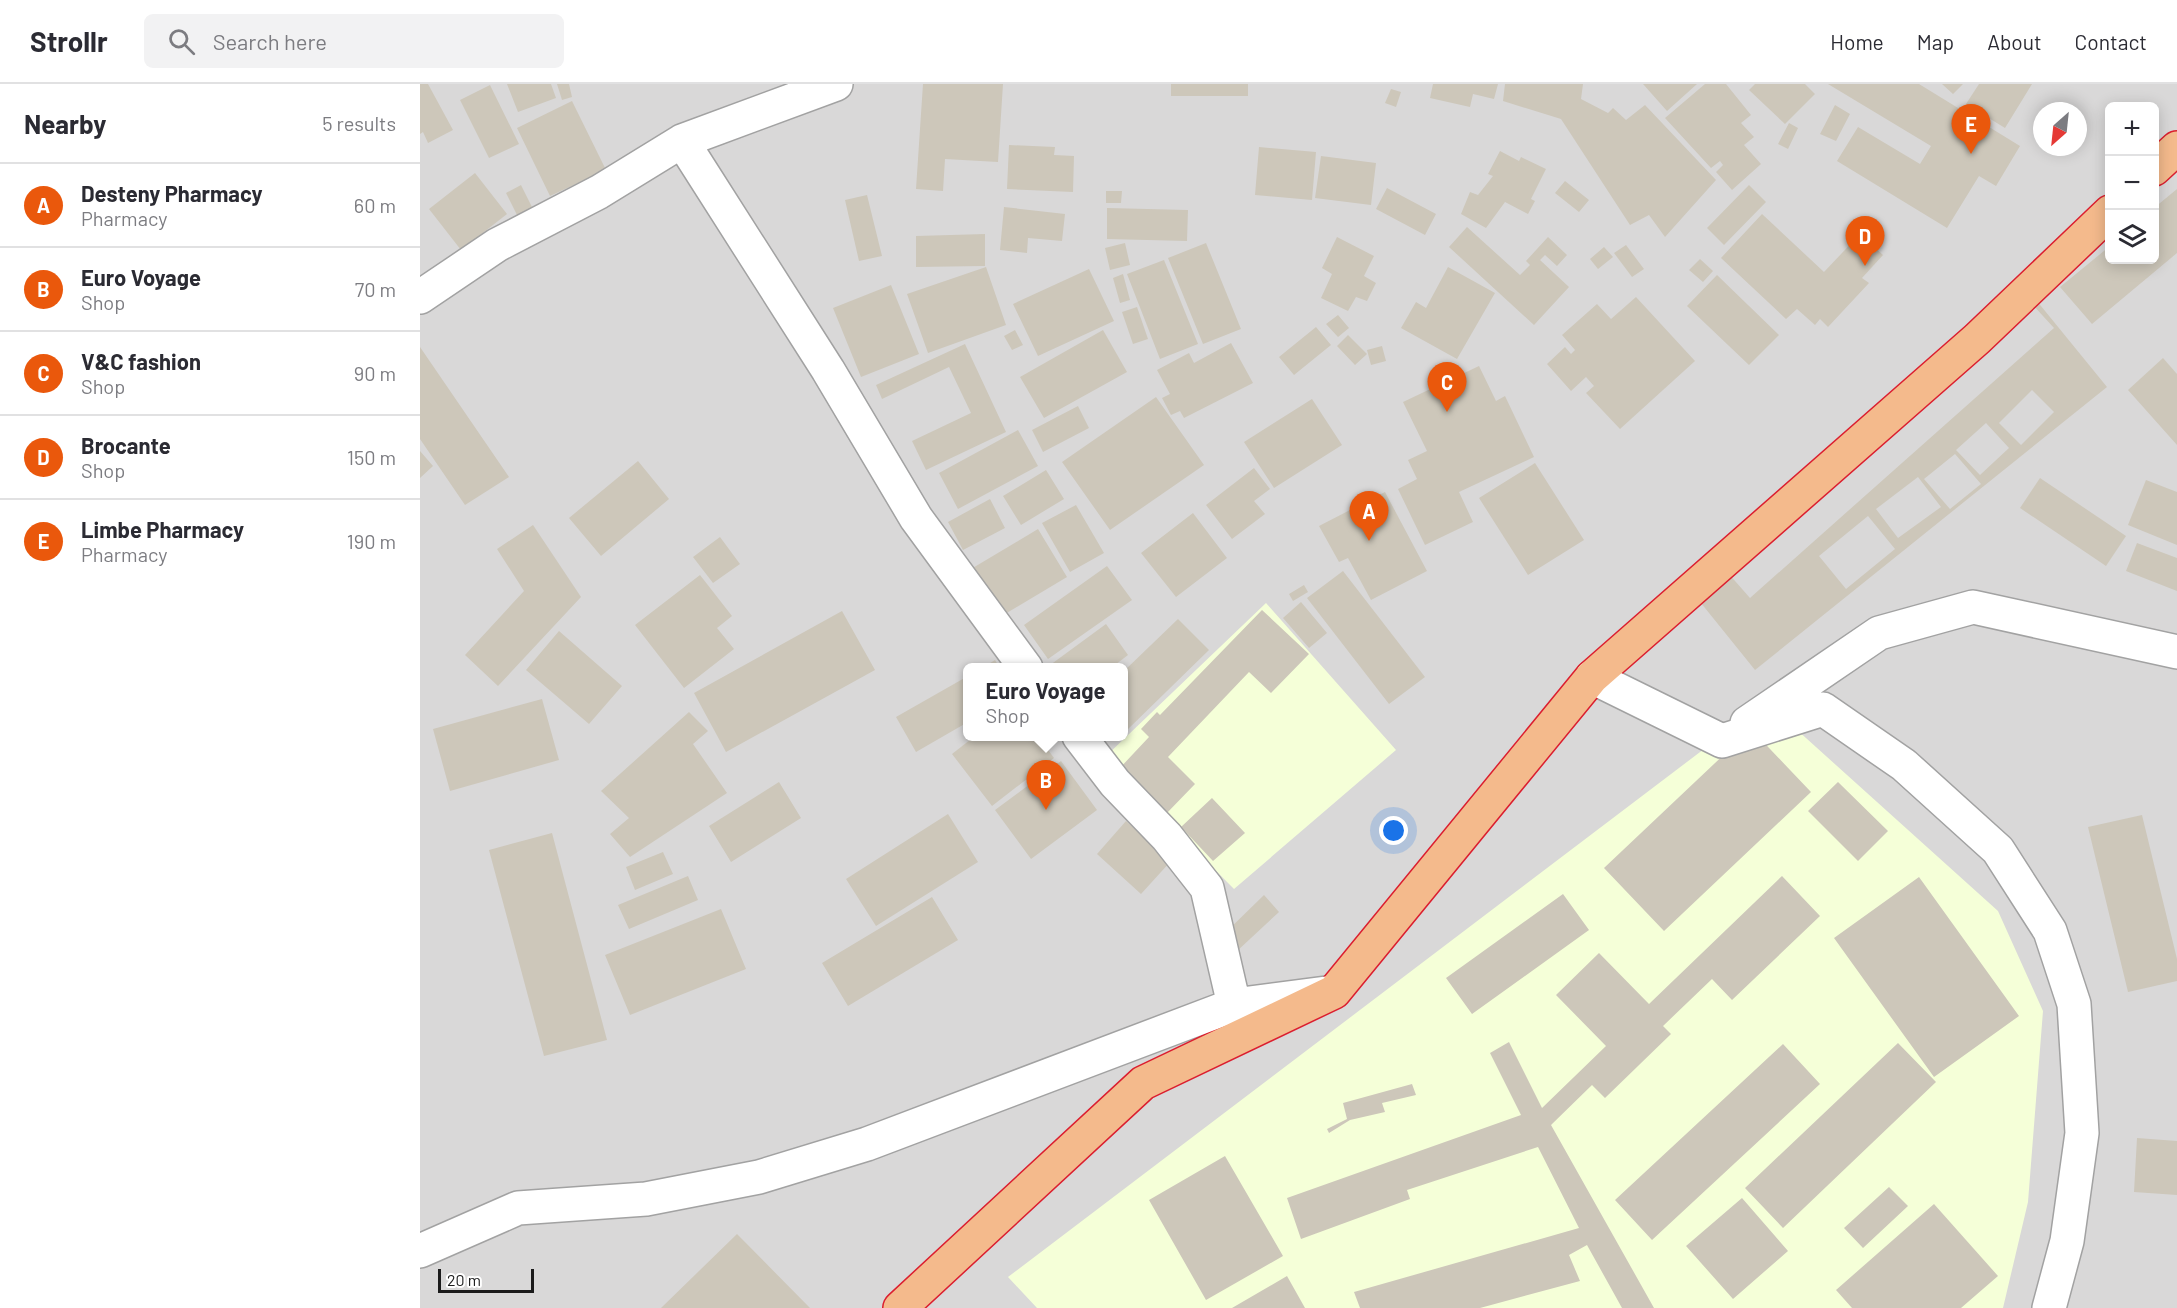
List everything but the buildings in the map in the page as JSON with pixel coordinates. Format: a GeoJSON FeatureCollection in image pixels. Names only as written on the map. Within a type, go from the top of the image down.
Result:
{"type":"FeatureCollection","features":[{"type":"Feature","properties":{"kind":"highway"},"geometry":{"type":"LineString","coordinates":[[2159,164],[2177,148]]}},
{"type":"Feature","properties":{"kind":"highway"},"geometry":{"type":"LineString","coordinates":[[900,1308],[1143,1083],[1334,992],[1592,677],[1977,339],[2105,216]]}},
{"type":"Feature","properties":{"kind":"street"},"geometry":{"type":"LineString","coordinates":[[420,297],[497,245],[599,192],[682,141],[836,84]]}},
{"type":"Feature","properties":{"kind":"street"},"geometry":{"type":"LineString","coordinates":[[682,141],[828,370],[916,518],[1022,663]]}},
{"type":"Feature","properties":{"kind":"street"},"geometry":{"type":"LineString","coordinates":[[1722,741],[1879,633],[1973,607],[2177,652]]}},
{"type":"Feature","properties":{"kind":"street"},"geometry":{"type":"LineString","coordinates":[[1592,677],[1722,741],[1823,709],[1904,765],[1998,850],[2050,931],[2074,1004],[2082,1133],[2067,1241],[2049,1308]]}},
{"type":"Feature","properties":{"kind":"street"},"geometry":{"type":"LineString","coordinates":[[1083,741],[1115,783],[1167,837],[1208,888],[1234,1005]]}},
{"type":"Feature","properties":{"kind":"street"},"geometry":{"type":"LineString","coordinates":[[420,1251],[518,1208],[646,1199],[770,1174],[867,1144],[1234,1005],[1334,992]]}},
{"type":"Feature","properties":{"kind":"shaded area"},"geometry":{"type":"Polygon","coordinates":[[[420,84],[2177,84],[2177,1308],[420,1308],[420,84]]]}},
{"type":"Feature","properties":{"kind":"shaded area"},"geometry":{"type":"Polygon","coordinates":[[[1266,603],[1396,750],[1234,889],[1104,758],[1122,741],[1128,741],[1128,735],[1266,603]]]}},
{"type":"Feature","properties":{"kind":"shaded area"},"geometry":{"type":"Polygon","coordinates":[[[1766,702],[1998,911],[2043,1011],[2028,1202],[2003,1308],[1037,1308],[1008,1277],[1766,702]]]}},
{"type":"Feature","properties":{"kind":"place","name":"Limbe Pharmacy"},"geometry":{"type":"Point","coordinates":[1971,154]}},
{"type":"Feature","properties":{"kind":"place","name":"Brocante"},"geometry":{"type":"Point","coordinates":[1865,266]}},
{"type":"Feature","properties":{"kind":"place","name":"V&C fashion"},"geometry":{"type":"Point","coordinates":[1447,412]}},
{"type":"Feature","properties":{"kind":"place","name":"Desteny Pharmacy"},"geometry":{"type":"Point","coordinates":[1369,541]}},
{"type":"Feature","properties":{"kind":"place","name":"Euro Voyage"},"geometry":{"type":"Point","coordinates":[1046,810]}}]}
